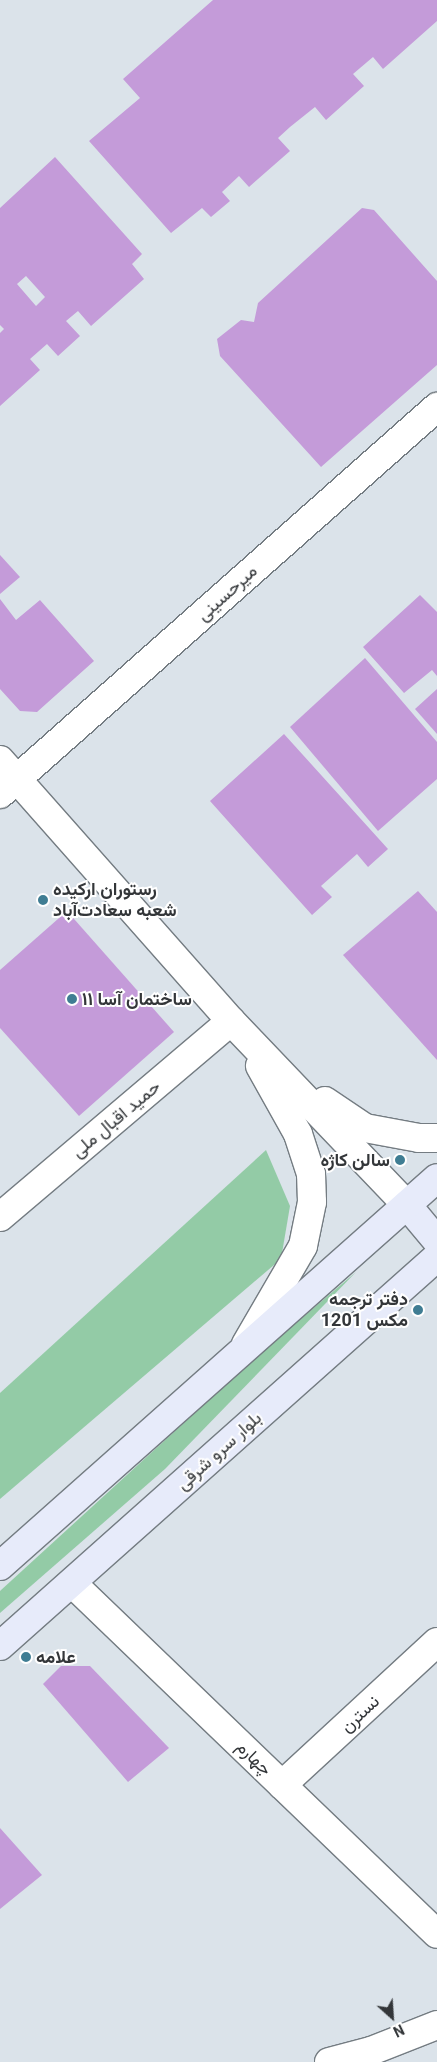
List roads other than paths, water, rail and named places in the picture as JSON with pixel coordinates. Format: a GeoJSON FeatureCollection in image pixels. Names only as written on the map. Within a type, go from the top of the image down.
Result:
{"type":"FeatureCollection","features":[{"type":"Feature","properties":{"kind":"main road"},"geometry":{"type":"LineString","coordinates":[[0,1566],[437,1178]]}},
{"type":"Feature","properties":{"kind":"main road"},"geometry":{"type":"LineString","coordinates":[[406,1205],[437,1241]]}},
{"type":"Feature","properties":{"kind":"main road","name":"بلوار سرو شرقی"},"geometry":{"type":"LineString","coordinates":[[0,1646],[437,1257]]}},
{"type":"Feature","properties":{"kind":"street","name":"میرحسینی"},"geometry":{"type":"LineString","coordinates":[[6,778],[437,407]]}},
{"type":"Feature","properties":{"kind":"street"},"geometry":{"type":"LineString","coordinates":[[6,778],[231,1021],[406,1205]]}},
{"type":"Feature","properties":{"kind":"street"},"geometry":{"type":"LineString","coordinates":[[231,1021],[342,1116],[365,1128],[419,1138],[437,1138]]}},
{"type":"Feature","properties":{"kind":"street"},"geometry":{"type":"LineString","coordinates":[[231,1021],[298,1134],[312,1174],[312,1202],[303,1246],[240,1353]]}},
{"type":"Feature","properties":{"kind":"street","name":"حمید اقبال ملی"},"geometry":{"type":"LineString","coordinates":[[0,1216],[231,1021]]}},
{"type":"Feature","properties":{"kind":"street","name":"چهارم"},"geometry":{"type":"LineString","coordinates":[[72,1583],[437,1934]]}},
{"type":"Feature","properties":{"kind":"street","name":"نسترن"},"geometry":{"type":"LineString","coordinates":[[282,1785],[437,1642]]}},
{"type":"Feature","properties":{"kind":"street"},"geometry":{"type":"LineString","coordinates":[[330,2062],[372,2050],[437,2025]]}},
{"type":"Feature","properties":{"kind":"place","name":"رستوران ارکیده شعبه سعادت‌آباد"},"geometry":{"type":"Point","coordinates":[43,900]}},
{"type":"Feature","properties":{"kind":"place","name":"ساختمان آسا ۱۱"},"geometry":{"type":"Point","coordinates":[72,999]}},
{"type":"Feature","properties":{"kind":"place","name":"سالن كاژه"},"geometry":{"type":"Point","coordinates":[400,1160]}},
{"type":"Feature","properties":{"kind":"place","name":"دفتر ترجمه 1201 مکس"},"geometry":{"type":"Point","coordinates":[418,1310]}},
{"type":"Feature","properties":{"kind":"place","name":"علامه"},"geometry":{"type":"Point","coordinates":[26,1657]}}]}
